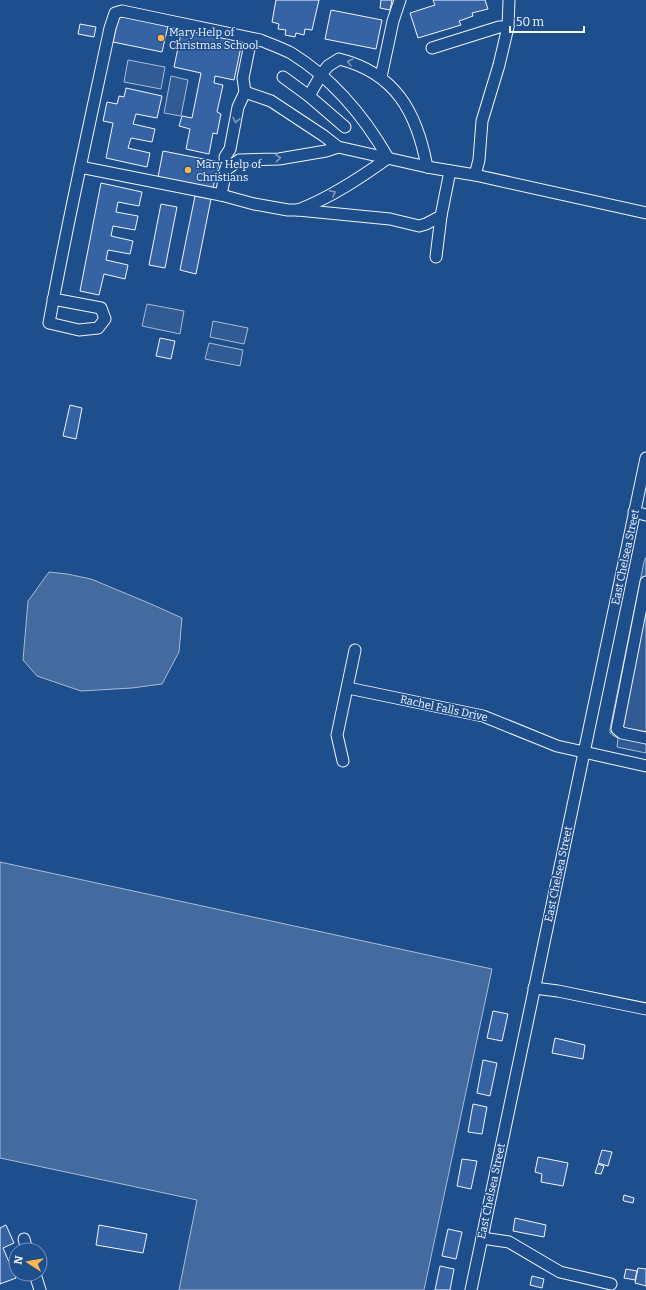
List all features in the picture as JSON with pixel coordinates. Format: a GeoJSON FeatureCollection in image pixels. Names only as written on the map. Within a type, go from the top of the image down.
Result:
{"type":"FeatureCollection","features":[{"type":"Feature","properties":{"kind":"street"},"geometry":{"type":"LineString","coordinates":[[381,77],[393,21],[400,0]]}},
{"type":"Feature","properties":{"kind":"street"},"geometry":{"type":"LineString","coordinates":[[475,175],[479,160],[482,121],[499,65],[508,28],[509,0]]}},
{"type":"Feature","properties":{"kind":"street"},"geometry":{"type":"LineString","coordinates":[[53,299],[101,308],[105,319],[98,328],[79,330],[49,323],[53,299],[80,167],[110,28],[115,13],[122,11],[260,40],[290,53],[321,75],[341,93],[362,116],[388,158]]}},
{"type":"Feature","properties":{"kind":"street"},"geometry":{"type":"LineString","coordinates":[[432,48],[499,27],[508,28]]}},
{"type":"Feature","properties":{"kind":"street"},"geometry":{"type":"LineString","coordinates":[[221,195],[226,170],[225,157],[230,149],[238,107],[245,92],[243,78],[250,44],[260,40]]}},
{"type":"Feature","properties":{"kind":"street"},"geometry":{"type":"LineString","coordinates":[[309,96],[328,66],[339,59],[356,63],[375,73],[392,86],[409,109],[424,153],[427,167]]}},
{"type":"Feature","properties":{"kind":"street"},"geometry":{"type":"LineString","coordinates":[[283,77],[309,96],[345,127]]}},
{"type":"Feature","properties":{"kind":"street"},"geometry":{"type":"LineString","coordinates":[[245,92],[271,101],[338,147],[427,167],[475,175],[646,213]]}},
{"type":"Feature","properties":{"kind":"street"},"geometry":{"type":"LineString","coordinates":[[226,170],[239,160],[279,159],[326,151],[338,147]]}},
{"type":"Feature","properties":{"kind":"street"},"geometry":{"type":"LineString","coordinates":[[230,149],[239,160]]}},
{"type":"Feature","properties":{"kind":"street"},"geometry":{"type":"LineString","coordinates":[[298,210],[359,179],[388,158]]}},
{"type":"Feature","properties":{"kind":"street"},"geometry":{"type":"LineString","coordinates":[[80,167],[221,195],[273,208],[390,219],[419,226],[441,216]]}},
{"type":"Feature","properties":{"kind":"street"},"geometry":{"type":"LineString","coordinates":[[436,257],[441,216],[450,171]]}},
{"type":"Feature","properties":{"kind":"street","name":"East Chelsea Street"},"geometry":{"type":"LineString","coordinates":[[471,1290],[646,458]]}},
{"type":"Feature","properties":{"kind":"street"},"geometry":{"type":"LineString","coordinates":[[634,512],[646,515]]}},
{"type":"Feature","properties":{"kind":"street"},"geometry":{"type":"LineString","coordinates":[[646,582],[617,729],[622,733],[646,738]]}},
{"type":"Feature","properties":{"kind":"street"},"geometry":{"type":"LineString","coordinates":[[343,761],[337,735],[355,650]]}},
{"type":"Feature","properties":{"kind":"street","name":"Rachel Falls Drive"},"geometry":{"type":"LineString","coordinates":[[348,688],[484,716],[557,746],[646,766]]}},
{"type":"Feature","properties":{"kind":"street"},"geometry":{"type":"LineString","coordinates":[[534,988],[558,991],[646,1008]]}},
{"type":"Feature","properties":{"kind":"street"},"geometry":{"type":"LineString","coordinates":[[482,1238],[508,1242],[560,1272],[610,1284]]}},
{"type":"Feature","properties":{"kind":"shaded area"},"geometry":{"type":"Polygon","coordinates":[[[128,60],[165,67],[161,89],[124,82],[128,60]]]}},
{"type":"Feature","properties":{"kind":"shaded area"},"geometry":{"type":"Polygon","coordinates":[[[171,76],[188,80],[181,116],[164,113],[171,76]]]}},
{"type":"Feature","properties":{"kind":"shaded area"},"geometry":{"type":"Polygon","coordinates":[[[147,304],[184,311],[180,334],[142,326],[147,304]]]}},
{"type":"Feature","properties":{"kind":"shaded area"},"geometry":{"type":"Polygon","coordinates":[[[213,321],[248,328],[244,344],[210,337],[213,321]]]}},
{"type":"Feature","properties":{"kind":"shaded area"},"geometry":{"type":"Polygon","coordinates":[[[209,343],[243,350],[240,366],[205,359],[209,343]]]}},
{"type":"Feature","properties":{"kind":"shaded area"},"geometry":{"type":"Polygon","coordinates":[[[646,557],[646,753],[617,747],[618,738],[610,733],[610,729],[646,557]]]}},
{"type":"Feature","properties":{"kind":"shaded area"},"geometry":{"type":"Polygon","coordinates":[[[49,572],[91,579],[182,618],[179,652],[162,684],[132,688],[81,691],[37,676],[23,660],[28,601],[49,572]]]}},
{"type":"Feature","properties":{"kind":"shaded area"},"geometry":{"type":"Polygon","coordinates":[[[0,862],[492,969],[424,1290],[179,1290],[197,1200],[0,1158],[0,862]]]}},
{"type":"Feature","properties":{"kind":"building"},"geometry":{"type":"Polygon","coordinates":[[[276,0],[319,0],[312,30],[305,29],[304,35],[296,33],[295,37],[285,35],[286,30],[278,29],[279,24],[272,22],[276,0]]]}},
{"type":"Feature","properties":{"kind":"building"},"geometry":{"type":"Polygon","coordinates":[[[381,0],[392,0],[390,10],[380,8],[381,0]]]}},
{"type":"Feature","properties":{"kind":"building"},"geometry":{"type":"Polygon","coordinates":[[[433,0],[485,0],[488,9],[472,13],[473,16],[459,21],[461,25],[418,38],[410,13],[435,5],[433,0]]]}},
{"type":"Feature","properties":{"kind":"building"},"geometry":{"type":"Polygon","coordinates":[[[331,10],[382,20],[376,49],[325,39],[331,10]]]}},
{"type":"Feature","properties":{"kind":"building"},"geometry":{"type":"Polygon","coordinates":[[[119,15],[168,26],[162,52],[113,42],[119,15]]]}},
{"type":"Feature","properties":{"kind":"building"},"geometry":{"type":"Polygon","coordinates":[[[80,24],[96,27],[94,37],[78,34],[80,24]]]}},
{"type":"Feature","properties":{"kind":"building"},"geometry":{"type":"Polygon","coordinates":[[[182,29],[242,42],[234,80],[215,76],[214,83],[223,85],[217,112],[221,114],[217,134],[213,133],[209,154],[186,149],[190,129],[179,126],[182,116],[192,118],[201,73],[174,67],[182,29]]]}},
{"type":"Feature","properties":{"kind":"building"},"geometry":{"type":"Polygon","coordinates":[[[126,88],[162,96],[157,118],[136,114],[133,124],[155,129],[152,142],[131,138],[128,148],[150,153],[147,167],[106,158],[113,123],[103,121],[107,102],[117,104],[119,96],[124,97],[126,88]]]}},
{"type":"Feature","properties":{"kind":"building","name":"Mary Help of Christians"},"geometry":{"type":"Polygon","coordinates":[[[163,151],[219,162],[213,188],[158,177],[163,151]]]}},
{"type":"Feature","properties":{"kind":"building"},"geometry":{"type":"Polygon","coordinates":[[[101,183],[142,192],[139,206],[118,202],[116,212],[138,216],[135,230],[113,226],[111,236],[133,241],[130,254],[108,250],[106,260],[128,265],[125,279],[104,274],[99,295],[80,291],[101,183]]]}},
{"type":"Feature","properties":{"kind":"building"},"geometry":{"type":"Polygon","coordinates":[[[195,196],[211,199],[196,274],[180,270],[195,196]]]}},
{"type":"Feature","properties":{"kind":"building"},"geometry":{"type":"Polygon","coordinates":[[[161,204],[177,207],[165,268],[149,265],[161,204]]]}},
{"type":"Feature","properties":{"kind":"building"},"geometry":{"type":"Polygon","coordinates":[[[160,338],[175,341],[171,359],[156,356],[160,338]]]}},
{"type":"Feature","properties":{"kind":"building"},"geometry":{"type":"Polygon","coordinates":[[[70,405],[82,408],[76,439],[63,436],[70,405]]]}},
{"type":"Feature","properties":{"kind":"building"},"geometry":{"type":"Polygon","coordinates":[[[493,1011],[508,1014],[502,1041],[487,1038],[493,1011]]]}},
{"type":"Feature","properties":{"kind":"building"},"geometry":{"type":"Polygon","coordinates":[[[555,1038],[585,1045],[583,1059],[552,1053],[555,1038]]]}},
{"type":"Feature","properties":{"kind":"building"},"geometry":{"type":"Polygon","coordinates":[[[483,1060],[497,1063],[490,1096],[477,1093],[483,1060]]]}},
{"type":"Feature","properties":{"kind":"building"},"geometry":{"type":"Polygon","coordinates":[[[473,1104],[487,1107],[482,1134],[468,1132],[473,1104]]]}},
{"type":"Feature","properties":{"kind":"building"},"geometry":{"type":"Polygon","coordinates":[[[602,1150],[612,1152],[608,1166],[598,1163],[602,1150]]]}},
{"type":"Feature","properties":{"kind":"building"},"geometry":{"type":"Polygon","coordinates":[[[538,1157],[568,1163],[563,1186],[541,1182],[542,1174],[535,1172],[538,1157]]]}},
{"type":"Feature","properties":{"kind":"building"},"geometry":{"type":"Polygon","coordinates":[[[462,1159],[477,1161],[471,1189],[457,1186],[462,1159]]]}},
{"type":"Feature","properties":{"kind":"building"},"geometry":{"type":"Polygon","coordinates":[[[598,1164],[604,1166],[601,1174],[595,1173],[598,1164]]]}},
{"type":"Feature","properties":{"kind":"building"},"geometry":{"type":"Polygon","coordinates":[[[624,1195],[634,1198],[633,1203],[624,1201],[624,1195]]]}},
{"type":"Feature","properties":{"kind":"building"},"geometry":{"type":"Polygon","coordinates":[[[515,1218],[546,1225],[544,1237],[513,1231],[515,1218]]]}},
{"type":"Feature","properties":{"kind":"building"},"geometry":{"type":"Polygon","coordinates":[[[6,1225],[14,1242],[8,1242],[8,1246],[3,1248],[8,1260],[8,1281],[0,1284],[0,1228],[6,1225]]]}},
{"type":"Feature","properties":{"kind":"building"},"geometry":{"type":"Polygon","coordinates":[[[99,1225],[147,1234],[143,1253],[96,1245],[99,1225]]]}},
{"type":"Feature","properties":{"kind":"building"},"geometry":{"type":"Polygon","coordinates":[[[448,1229],[462,1232],[456,1259],[442,1256],[448,1229]]]}},
{"type":"Feature","properties":{"kind":"building"},"geometry":{"type":"Polygon","coordinates":[[[440,1266],[454,1269],[450,1290],[435,1290],[440,1266]]]}},
{"type":"Feature","properties":{"kind":"building"},"geometry":{"type":"Polygon","coordinates":[[[638,1268],[646,1269],[646,1286],[635,1283],[638,1268]]]}},
{"type":"Feature","properties":{"kind":"building"},"geometry":{"type":"Polygon","coordinates":[[[626,1269],[637,1271],[635,1280],[624,1278],[626,1269]]]}},
{"type":"Feature","properties":{"kind":"building"},"geometry":{"type":"Polygon","coordinates":[[[532,1276],[544,1279],[542,1288],[530,1285],[532,1276]]]}},
{"type":"Feature","properties":{"kind":"place","name":"Mary Help of Christmas School"},"geometry":{"type":"Point","coordinates":[161,38]}},
{"type":"Feature","properties":{"kind":"place","name":"Mary Help of Christians"},"geometry":{"type":"Point","coordinates":[188,170]}}]}
